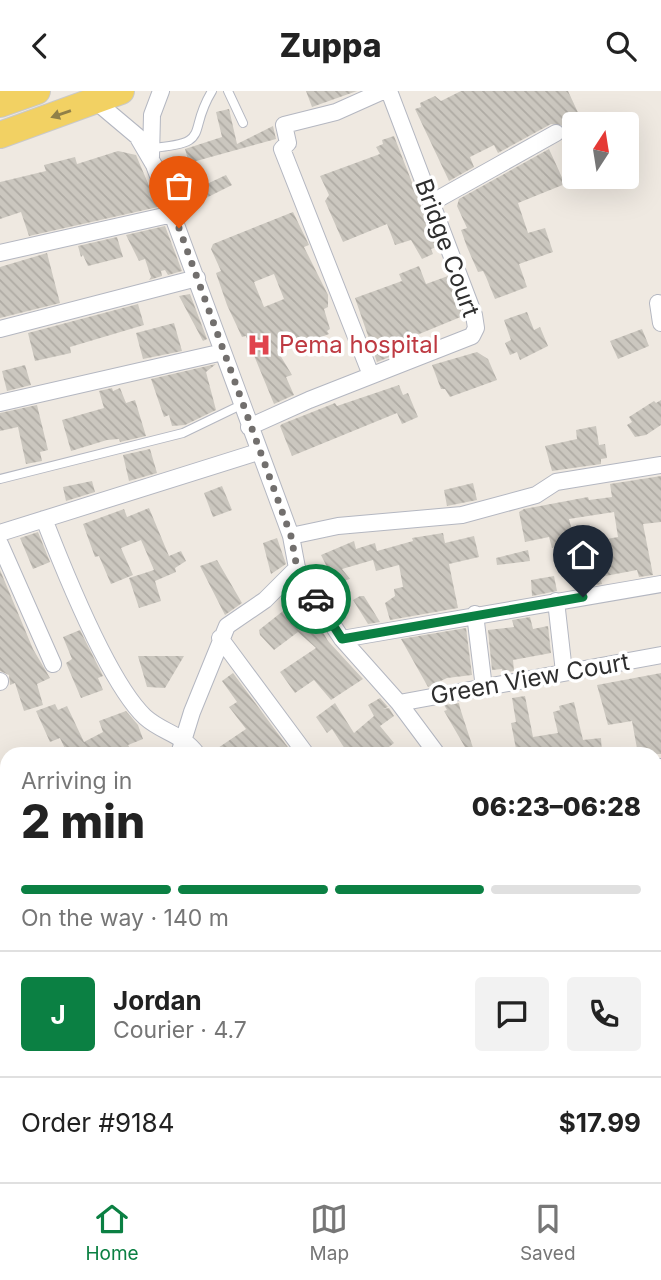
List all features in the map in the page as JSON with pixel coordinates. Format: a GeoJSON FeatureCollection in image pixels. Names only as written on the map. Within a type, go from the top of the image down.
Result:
{"type":"FeatureCollection","features":[{"type":"Feature","properties":{"kind":"main road"},"geometry":{"type":"LineString","coordinates":[[0,104],[37,91]]}},
{"type":"Feature","properties":{"kind":"main road"},"geometry":{"type":"LineString","coordinates":[[0,135],[92,96],[121,91]]}},
{"type":"Feature","properties":{"kind":"street"},"geometry":{"type":"LineString","coordinates":[[151,154],[152,114],[161,91]]}},
{"type":"Feature","properties":{"kind":"street"},"geometry":{"type":"LineString","coordinates":[[372,375],[282,149],[288,143],[284,125],[336,112],[386,91]]}},
{"type":"Feature","properties":{"kind":"street","name":"Bridge Court"},"geometry":{"type":"LineString","coordinates":[[249,427],[472,336],[476,328],[474,315],[386,91]]}},
{"type":"Feature","properties":{"kind":"street"},"geometry":{"type":"LineString","coordinates":[[92,96],[137,136],[151,154],[291,536],[297,568],[342,639],[399,703],[432,747]]}},
{"type":"Feature","properties":{"kind":"street"},"geometry":{"type":"LineString","coordinates":[[431,203],[556,133]]}},
{"type":"Feature","properties":{"kind":"street"},"geometry":{"type":"LineString","coordinates":[[0,253],[173,213]]}},
{"type":"Feature","properties":{"kind":"street"},"geometry":{"type":"LineString","coordinates":[[0,329],[197,278]]}},
{"type":"Feature","properties":{"kind":"street"},"geometry":{"type":"LineString","coordinates":[[658,303],[661,323]]}},
{"type":"Feature","properties":{"kind":"street"},"geometry":{"type":"LineString","coordinates":[[0,404],[223,352]]}},
{"type":"Feature","properties":{"kind":"street"},"geometry":{"type":"LineString","coordinates":[[0,533],[258,452]]}},
{"type":"Feature","properties":{"kind":"street"},"geometry":{"type":"LineString","coordinates":[[291,536],[338,526],[462,515],[536,495],[556,482],[661,465]]}},
{"type":"Feature","properties":{"kind":"street"},"geometry":{"type":"LineString","coordinates":[[44,519],[118,678],[145,716],[182,747],[192,712],[227,626],[265,600],[297,568]]}},
{"type":"Feature","properties":{"kind":"street"},"geometry":{"type":"LineString","coordinates":[[0,544],[53,664]]}},
{"type":"Feature","properties":{"kind":"street"},"geometry":{"type":"LineString","coordinates":[[342,639],[661,584]]}},
{"type":"Feature","properties":{"kind":"street"},"geometry":{"type":"LineString","coordinates":[[556,601],[564,672]]}},
{"type":"Feature","properties":{"kind":"street"},"geometry":{"type":"LineString","coordinates":[[475,614],[484,688]]}},
{"type":"Feature","properties":{"kind":"street"},"geometry":{"type":"LineString","coordinates":[[220,638],[301,747]]}},
{"type":"Feature","properties":{"kind":"street","name":"Green View Court"},"geometry":{"type":"LineString","coordinates":[[399,703],[661,655]]}},
{"type":"Feature","properties":{"kind":"lane"},"geometry":{"type":"LineString","coordinates":[[151,154],[187,144],[195,138],[204,103],[212,91]]}},
{"type":"Feature","properties":{"kind":"lane"},"geometry":{"type":"LineString","coordinates":[[228,91],[243,124]]}},
{"type":"Feature","properties":{"kind":"lane"},"geometry":{"type":"LineString","coordinates":[[0,479],[183,433],[241,404]]}},
{"type":"Feature","properties":{"kind":"building"},"geometry":{"type":"Polygon","coordinates":[[[306,91],[357,91],[312,107],[306,91]]]}},
{"type":"Feature","properties":{"kind":"building"},"geometry":{"type":"Polygon","coordinates":[[[461,91],[568,91],[578,112],[562,112],[562,126],[551,124],[498,153],[494,145],[470,157],[474,167],[449,181],[415,109],[421,107],[420,103],[435,96],[441,101],[461,91]]]}},
{"type":"Feature","properties":{"kind":"building"},"geometry":{"type":"Polygon","coordinates":[[[229,109],[237,144],[273,126],[276,139],[189,163],[185,149],[222,137],[216,112],[229,109]]]}},
{"type":"Feature","properties":{"kind":"building"},"geometry":{"type":"Polygon","coordinates":[[[394,136],[437,247],[431,249],[433,254],[422,259],[411,240],[395,245],[387,224],[343,242],[325,201],[329,195],[320,176],[380,154],[376,147],[383,144],[382,140],[394,136]]]}},
{"type":"Feature","properties":{"kind":"building"},"geometry":{"type":"Polygon","coordinates":[[[549,149],[562,177],[562,185],[518,203],[528,233],[545,228],[553,252],[519,264],[527,287],[495,299],[483,271],[478,272],[467,247],[461,230],[467,228],[457,206],[459,199],[549,149]]]}},
{"type":"Feature","properties":{"kind":"building"},"geometry":{"type":"Polygon","coordinates":[[[118,151],[136,155],[158,207],[29,236],[21,212],[0,219],[0,182],[46,171],[44,165],[75,157],[77,164],[118,151]]]}},
{"type":"Feature","properties":{"kind":"building"},"geometry":{"type":"Polygon","coordinates":[[[226,175],[232,185],[202,200],[196,189],[226,175]]]}},
{"type":"Feature","properties":{"kind":"building"},"geometry":{"type":"Polygon","coordinates":[[[293,212],[309,245],[304,247],[328,295],[328,307],[324,309],[330,329],[327,331],[329,334],[306,343],[304,337],[277,350],[292,375],[286,377],[294,395],[274,404],[246,336],[242,337],[227,305],[216,273],[221,271],[211,249],[213,244],[293,212]],[[274,274],[254,282],[264,307],[284,299],[274,274]]]}},
{"type":"Feature","properties":{"kind":"building"},"geometry":{"type":"Polygon","coordinates":[[[165,226],[182,271],[168,275],[165,270],[161,271],[162,276],[149,280],[151,277],[145,259],[139,261],[126,235],[165,226]]]}},
{"type":"Feature","properties":{"kind":"building"},"geometry":{"type":"Polygon","coordinates":[[[117,237],[123,257],[88,266],[83,255],[81,257],[78,246],[117,237]]]}},
{"type":"Feature","properties":{"kind":"building"},"geometry":{"type":"Polygon","coordinates":[[[47,253],[60,303],[0,318],[0,267],[47,253]]]}},
{"type":"Feature","properties":{"kind":"building"},"geometry":{"type":"Polygon","coordinates":[[[419,266],[426,284],[448,276],[463,316],[412,337],[415,347],[377,362],[355,298],[402,281],[399,274],[419,266]]]}},
{"type":"Feature","properties":{"kind":"building"},"geometry":{"type":"Polygon","coordinates":[[[190,294],[207,339],[203,341],[179,296],[190,294]]]}},
{"type":"Feature","properties":{"kind":"building"},"geometry":{"type":"Polygon","coordinates":[[[138,304],[144,325],[70,347],[71,353],[35,361],[28,333],[138,304]]]}},
{"type":"Feature","properties":{"kind":"building"},"geometry":{"type":"Polygon","coordinates":[[[527,312],[534,330],[540,327],[548,346],[520,360],[517,352],[510,355],[505,343],[511,340],[504,320],[527,312]]]}},
{"type":"Feature","properties":{"kind":"building"},"geometry":{"type":"Polygon","coordinates":[[[174,323],[182,351],[143,359],[136,333],[174,323]]]}},
{"type":"Feature","properties":{"kind":"building"},"geometry":{"type":"Polygon","coordinates":[[[642,329],[649,346],[618,359],[610,341],[642,329]]]}},
{"type":"Feature","properties":{"kind":"building"},"geometry":{"type":"Polygon","coordinates":[[[477,352],[488,359],[497,380],[450,397],[445,389],[441,389],[432,365],[477,352]]]}},
{"type":"Feature","properties":{"kind":"building"},"geometry":{"type":"Polygon","coordinates":[[[216,364],[206,372],[216,410],[185,425],[172,426],[169,415],[164,417],[151,379],[216,364]]]}},
{"type":"Feature","properties":{"kind":"building"},"geometry":{"type":"Polygon","coordinates":[[[25,365],[31,385],[7,391],[2,371],[25,365]]]}},
{"type":"Feature","properties":{"kind":"building"},"geometry":{"type":"Polygon","coordinates":[[[399,385],[403,395],[408,393],[418,417],[402,424],[397,413],[292,456],[280,426],[282,424],[335,403],[337,406],[399,385]]]}},
{"type":"Feature","properties":{"kind":"building"},"geometry":{"type":"Polygon","coordinates":[[[112,388],[113,391],[120,388],[126,403],[135,400],[146,436],[120,442],[119,439],[107,440],[71,451],[62,420],[104,408],[99,391],[112,388]]]}},
{"type":"Feature","properties":{"kind":"building"},"geometry":{"type":"Polygon","coordinates":[[[661,400],[661,425],[646,435],[635,437],[627,425],[632,422],[629,417],[654,401],[656,403],[661,400]]]}},
{"type":"Feature","properties":{"kind":"building"},"geometry":{"type":"Polygon","coordinates":[[[37,405],[48,450],[40,452],[42,461],[26,464],[18,427],[0,431],[0,413],[37,405]]]}},
{"type":"Feature","properties":{"kind":"building"},"geometry":{"type":"Polygon","coordinates":[[[596,426],[599,445],[605,444],[607,458],[601,459],[601,464],[552,471],[545,446],[577,439],[576,430],[596,426]]]}},
{"type":"Feature","properties":{"kind":"building"},"geometry":{"type":"Polygon","coordinates":[[[150,449],[157,473],[129,481],[123,455],[150,449]]]}},
{"type":"Feature","properties":{"kind":"building"},"geometry":{"type":"Polygon","coordinates":[[[661,476],[661,522],[643,524],[653,575],[639,577],[637,570],[600,577],[602,584],[584,587],[574,545],[618,537],[614,512],[569,519],[575,542],[552,548],[549,537],[525,542],[519,512],[524,509],[588,497],[589,500],[612,497],[610,484],[661,476]]]}},
{"type":"Feature","properties":{"kind":"building"},"geometry":{"type":"Polygon","coordinates":[[[92,481],[95,492],[66,501],[63,487],[92,481]]]}},
{"type":"Feature","properties":{"kind":"building"},"geometry":{"type":"Polygon","coordinates":[[[473,483],[477,500],[447,506],[444,490],[473,483]]]}},
{"type":"Feature","properties":{"kind":"building"},"geometry":{"type":"Polygon","coordinates":[[[222,486],[232,510],[213,517],[204,493],[222,486]]]}},
{"type":"Feature","properties":{"kind":"building"},"geometry":{"type":"Polygon","coordinates":[[[149,508],[169,556],[181,551],[186,561],[175,568],[176,572],[155,581],[161,601],[139,608],[129,578],[154,570],[141,540],[121,548],[133,575],[111,584],[99,556],[95,557],[83,524],[124,509],[127,517],[149,508]]]}},
{"type":"Feature","properties":{"kind":"building"},"geometry":{"type":"Polygon","coordinates":[[[38,532],[50,562],[33,569],[20,538],[38,532]]]}},
{"type":"Feature","properties":{"kind":"building"},"geometry":{"type":"Polygon","coordinates":[[[443,533],[445,543],[474,536],[479,557],[449,564],[458,608],[390,620],[385,603],[395,596],[394,589],[403,587],[399,565],[376,571],[373,560],[342,569],[350,579],[335,583],[321,555],[354,541],[356,549],[375,543],[377,551],[413,541],[412,538],[443,533]]]}},
{"type":"Feature","properties":{"kind":"building"},"geometry":{"type":"Polygon","coordinates":[[[277,538],[286,564],[271,574],[263,543],[277,538]]]}},
{"type":"Feature","properties":{"kind":"building"},"geometry":{"type":"Polygon","coordinates":[[[528,550],[530,561],[497,565],[496,558],[528,550]]]}},
{"type":"Feature","properties":{"kind":"building"},"geometry":{"type":"Polygon","coordinates":[[[217,560],[242,603],[225,615],[200,566],[217,560]]]}},
{"type":"Feature","properties":{"kind":"building"},"geometry":{"type":"Polygon","coordinates":[[[0,570],[33,649],[50,678],[37,684],[43,705],[24,711],[15,683],[10,685],[9,675],[0,671],[0,570]]]}},
{"type":"Feature","properties":{"kind":"building"},"geometry":{"type":"Polygon","coordinates":[[[554,576],[557,591],[532,596],[531,580],[554,576]]]}},
{"type":"Feature","properties":{"kind":"building"},"geometry":{"type":"Polygon","coordinates":[[[302,596],[328,641],[363,679],[331,700],[314,680],[295,693],[280,672],[316,648],[298,632],[274,650],[260,635],[259,630],[302,596]]]}},
{"type":"Feature","properties":{"kind":"building"},"geometry":{"type":"Polygon","coordinates":[[[364,596],[380,622],[368,624],[353,600],[364,596]]]}},
{"type":"Feature","properties":{"kind":"building"},"geometry":{"type":"Polygon","coordinates":[[[530,617],[533,629],[548,626],[551,653],[513,660],[514,671],[503,673],[502,669],[492,670],[488,630],[514,627],[512,620],[530,617]]]}},
{"type":"Feature","properties":{"kind":"building"},"geometry":{"type":"Polygon","coordinates":[[[466,628],[472,675],[447,678],[428,687],[401,639],[466,628]]]}},
{"type":"Feature","properties":{"kind":"building"},"geometry":{"type":"Polygon","coordinates":[[[80,630],[103,676],[98,678],[103,690],[81,698],[66,663],[72,659],[63,637],[80,630]]]}},
{"type":"Feature","properties":{"kind":"building"},"geometry":{"type":"Polygon","coordinates":[[[138,656],[184,656],[165,688],[147,687],[138,656]]]}},
{"type":"Feature","properties":{"kind":"building"},"geometry":{"type":"Polygon","coordinates":[[[233,673],[288,747],[219,747],[246,729],[229,707],[237,702],[222,681],[233,673]]]}},
{"type":"Feature","properties":{"kind":"building"},"geometry":{"type":"Polygon","coordinates":[[[661,673],[661,747],[637,747],[632,721],[608,725],[597,685],[661,673]]]}},
{"type":"Feature","properties":{"kind":"building"},"geometry":{"type":"Polygon","coordinates":[[[525,696],[533,737],[558,733],[553,712],[560,710],[559,706],[574,702],[583,740],[601,738],[602,747],[516,747],[511,723],[516,722],[512,698],[525,696]]]}},
{"type":"Feature","properties":{"kind":"building"},"geometry":{"type":"Polygon","coordinates":[[[380,698],[388,707],[383,709],[389,708],[394,716],[380,726],[394,743],[389,747],[344,747],[332,729],[327,733],[316,717],[335,703],[354,733],[374,716],[368,705],[380,698]]]}},
{"type":"Feature","properties":{"kind":"building"},"geometry":{"type":"Polygon","coordinates":[[[459,703],[473,747],[465,747],[444,711],[447,710],[444,705],[459,703]]]}},
{"type":"Feature","properties":{"kind":"building"},"geometry":{"type":"Polygon","coordinates":[[[55,704],[58,710],[67,706],[84,742],[103,732],[99,721],[126,711],[138,725],[143,739],[128,745],[129,747],[64,747],[60,738],[50,742],[36,711],[55,704]]]}},
{"type":"Feature","properties":{"kind":"way so far"},"geometry":{"type":"LineString","coordinates":[[179,228],[258,452],[291,536],[297,568],[316,599]]}},
{"type":"Feature","properties":{"kind":"place","name":"Pema hospital"},"geometry":{"type":"Point","coordinates":[259,345]}},
{"type":"Feature","properties":{"kind":"route"},"geometry":{"type":"LineString","coordinates":[[316,599],[342,639],[583,597]]}}]}
